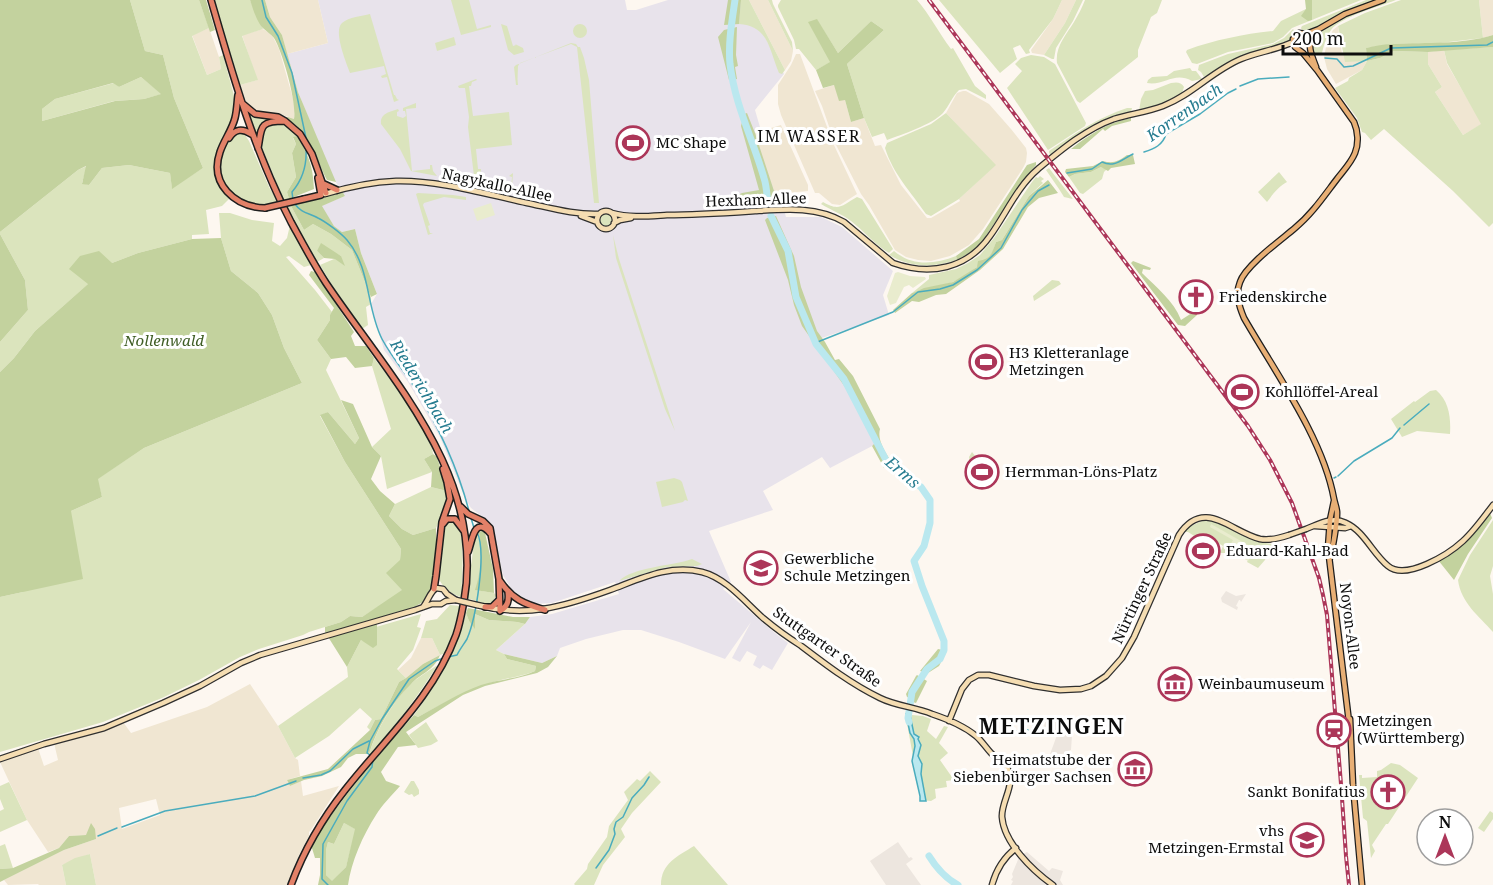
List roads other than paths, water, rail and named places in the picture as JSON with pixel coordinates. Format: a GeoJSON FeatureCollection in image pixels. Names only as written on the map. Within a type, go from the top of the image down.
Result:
{"type":"FeatureCollection","features":[{"type":"Feature","properties":{"kind":"highway"},"geometry":{"type":"LineString","coordinates":[[211,0],[252,135],[282,203],[325,281],[402,390],[424,426],[449,476],[465,532],[466,582],[457,633],[448,654],[426,692],[320,824],[291,885]]}},
{"type":"Feature","properties":{"kind":"highway"},"geometry":{"type":"LineString","coordinates":[[238,93],[234,120],[218,162],[225,188],[239,202],[248,207],[265,208],[323,194]]}},
{"type":"Feature","properties":{"kind":"highway"},"geometry":{"type":"LineString","coordinates":[[241,103],[255,114],[278,117],[300,134],[307,144],[323,194]]}},
{"type":"Feature","properties":{"kind":"highway"},"geometry":{"type":"LineString","coordinates":[[258,150],[262,128],[273,121],[285,121]]}},
{"type":"Feature","properties":{"kind":"highway"},"geometry":{"type":"LineString","coordinates":[[223,147],[231,135],[239,130],[252,135]]}},
{"type":"Feature","properties":{"kind":"highway"},"geometry":{"type":"LineString","coordinates":[[317,171],[323,183],[337,190]]}},
{"type":"Feature","properties":{"kind":"highway"},"geometry":{"type":"LineString","coordinates":[[323,183],[323,194]]}},
{"type":"Feature","properties":{"kind":"highway"},"geometry":{"type":"LineString","coordinates":[[434,590],[441,528],[450,499],[440,456]]}},
{"type":"Feature","properties":{"kind":"highway"},"geometry":{"type":"LineString","coordinates":[[458,503],[471,515],[487,524],[491,534],[499,579],[500,610],[505,608],[508,602],[508,592]]}},
{"type":"Feature","properties":{"kind":"highway"},"geometry":{"type":"LineString","coordinates":[[441,528],[445,521],[451,518],[458,522],[465,532]]}},
{"type":"Feature","properties":{"kind":"highway"},"geometry":{"type":"LineString","coordinates":[[467,557],[472,535],[476,530],[487,529],[491,534]]}},
{"type":"Feature","properties":{"kind":"highway"},"geometry":{"type":"LineString","coordinates":[[436,576],[441,588]]}},
{"type":"Feature","properties":{"kind":"highway"},"geometry":{"type":"LineString","coordinates":[[499,579],[515,599],[545,610]]}},
{"type":"Feature","properties":{"kind":"highway"},"geometry":{"type":"LineString","coordinates":[[485,607],[492,606],[499,600]]}},
{"type":"Feature","properties":{"kind":"main road"},"geometry":{"type":"LineString","coordinates":[[1332,527],[1337,510],[1332,485],[1299,411],[1244,318],[1238,291],[1240,282],[1250,268],[1303,221],[1338,178],[1355,153],[1357,146],[1354,122],[1317,70],[1293,45],[1296,34],[1319,30],[1345,14],[1383,0]]}},
{"type":"Feature","properties":{"kind":"main road"},"geometry":{"type":"LineString","coordinates":[[1317,70],[1309,47],[1311,40],[1319,30]]}},
{"type":"Feature","properties":{"kind":"main road"},"geometry":{"type":"LineString","coordinates":[[1306,34],[1311,40]]}},
{"type":"Feature","properties":{"kind":"main road","name":"Hexham-Allee"},"geometry":{"type":"LineString","coordinates":[[612,213],[639,216],[814,210],[830,214],[844,222],[893,263],[923,270],[942,269],[976,252],[1035,172],[1090,131],[1116,118],[1163,106],[1190,93],[1240,59],[1293,42]]}},
{"type":"Feature","properties":{"kind":"main road","name":"Hexham-Allee"},"geometry":{"type":"LineString","coordinates":[[1280,47],[1298,50]]}},
{"type":"Feature","properties":{"kind":"main road"},"geometry":{"type":"LineString","coordinates":[[1298,50],[1305,50],[1309,47]]}},
{"type":"Feature","properties":{"kind":"main road","name":"Nagykallo-Allee"},"geometry":{"type":"LineString","coordinates":[[323,194],[361,184],[418,182],[570,212],[597,222]]}},
{"type":"Feature","properties":{"kind":"main road"},"geometry":{"type":"LineString","coordinates":[[605,211],[612,213],[615,218],[611,227],[605,229],[600,227],[597,222],[599,214],[605,211]]}},
{"type":"Feature","properties":{"kind":"main road","name":"Nagykallo-Allee"},"geometry":{"type":"LineString","coordinates":[[570,212],[599,214]]}},
{"type":"Feature","properties":{"kind":"main road","name":"Hexham-Allee"},"geometry":{"type":"LineString","coordinates":[[614,223],[639,216]]}},
{"type":"Feature","properties":{"kind":"main road"},"geometry":{"type":"LineString","coordinates":[[1333,520],[1347,523],[1358,531],[1389,567],[1405,571],[1426,564],[1453,550],[1470,534],[1493,505]]}},
{"type":"Feature","properties":{"kind":"main road","name":"Nürtinger Straße"},"geometry":{"type":"LineString","coordinates":[[949,721],[962,689],[969,680],[978,675],[989,675],[1060,690],[1081,689],[1107,676],[1122,658],[1137,630],[1181,532],[1193,521],[1212,517],[1263,540],[1289,535],[1324,521],[1333,520]]}},
{"type":"Feature","properties":{"kind":"main road","name":"Nürtinger Straße"},"geometry":{"type":"LineString","coordinates":[[1315,526],[1345,528]]}},
{"type":"Feature","properties":{"kind":"main road"},"geometry":{"type":"LineString","coordinates":[[1334,537],[1351,526]]}},
{"type":"Feature","properties":{"kind":"main road","name":"Noyon-Allee"},"geometry":{"type":"LineString","coordinates":[[1330,558],[1334,537],[1332,527]]}},
{"type":"Feature","properties":{"kind":"main road","name":"Noyon-Allee"},"geometry":{"type":"LineString","coordinates":[[1332,527],[1328,548],[1347,696],[1362,885]]}},
{"type":"Feature","properties":{"kind":"main road","name":"Stuttgarter Straße"},"geometry":{"type":"LineString","coordinates":[[545,610],[652,574],[677,569],[706,573],[728,586],[769,623],[850,681],[878,697],[931,713],[977,737],[1006,766],[1010,774],[1002,819],[1005,830],[1016,848]]}},
{"type":"Feature","properties":{"kind":"main road"},"geometry":{"type":"LineString","coordinates":[[423,607],[434,590],[441,588],[456,600]]}},
{"type":"Feature","properties":{"kind":"main road"},"geometry":{"type":"LineString","coordinates":[[446,601],[447,594]]}},
{"type":"Feature","properties":{"kind":"main road"},"geometry":{"type":"LineString","coordinates":[[431,597],[435,604]]}},
{"type":"Feature","properties":{"kind":"main road"},"geometry":{"type":"LineString","coordinates":[[0,759],[44,744],[104,728],[164,703],[260,655],[423,607],[456,600],[514,612],[545,610]]}},
{"type":"Feature","properties":{"kind":"main road"},"geometry":{"type":"LineString","coordinates":[[992,885],[998,869],[1016,848],[1036,873],[1053,885]]}},
{"type":"Feature","properties":{"kind":"water"},"geometry":{"type":"Polygon","coordinates":[[[906,714],[910,715],[914,734],[919,737],[921,745],[918,756],[922,764],[921,774],[926,801],[920,801],[912,761],[914,739],[910,733],[906,714]]]}},
{"type":"Feature","properties":{"kind":"waterway","name":"Riederichbach"},"geometry":{"type":"LineString","coordinates":[[262,0],[266,17],[278,36],[292,73],[306,138]]}},
{"type":"Feature","properties":{"kind":"waterway","name":"Erms"},"geometry":{"type":"LineString","coordinates":[[735,0],[730,48],[732,79],[765,181],[768,206]]}},
{"type":"Feature","properties":{"kind":"waterway","name":"Korrenbach"},"geometry":{"type":"LineString","coordinates":[[1325,58],[1337,59],[1344,67],[1353,66],[1391,48],[1487,45],[1493,42]]}},
{"type":"Feature","properties":{"kind":"waterway","name":"Korrenbach"},"geometry":{"type":"LineString","coordinates":[[1240,86],[1258,79],[1289,77]]}},
{"type":"Feature","properties":{"kind":"waterway","name":"Korrenbach"},"geometry":{"type":"LineString","coordinates":[[1144,152],[1158,146],[1166,134],[1236,89]]}},
{"type":"Feature","properties":{"kind":"waterway","name":"Riederichbach"},"geometry":{"type":"LineString","coordinates":[[293,200],[292,192],[302,177],[305,167],[306,149]]}},
{"type":"Feature","properties":{"kind":"waterway","name":"Korrenbach"},"geometry":{"type":"LineString","coordinates":[[1067,173],[1092,169],[1102,162],[1115,163],[1133,154]]}},
{"type":"Feature","properties":{"kind":"waterway","name":"Korrenbach"},"geometry":{"type":"LineString","coordinates":[[815,343],[893,312],[918,292],[953,285],[977,270],[1001,248],[1022,210],[1038,191],[1049,185]]}},
{"type":"Feature","properties":{"kind":"waterway","name":"Riederichbach"},"geometry":{"type":"LineString","coordinates":[[295,204],[337,231],[355,251],[382,339],[413,385],[439,430],[453,461],[469,511]]}},
{"type":"Feature","properties":{"kind":"waterway","name":"Erms"},"geometry":{"type":"LineString","coordinates":[[771,216],[788,251],[796,297],[816,344],[844,379],[887,462],[921,487],[930,500],[930,523],[924,546],[914,561],[944,641],[944,650],[940,659],[927,669],[912,692],[909,722]]}},
{"type":"Feature","properties":{"kind":"waterway"},"geometry":{"type":"LineString","coordinates":[[1404,425],[1429,404]]}},
{"type":"Feature","properties":{"kind":"waterway"},"geometry":{"type":"LineString","coordinates":[[1338,476],[1354,461],[1392,438],[1400,428]]}},
{"type":"Feature","properties":{"kind":"waterway","name":"Riederichbach"},"geometry":{"type":"LineString","coordinates":[[471,518],[474,528]]}},
{"type":"Feature","properties":{"kind":"waterway","name":"Riederichbach"},"geometry":{"type":"LineString","coordinates":[[448,657],[457,655],[467,639],[474,616],[481,569],[480,541],[477,532]]}},
{"type":"Feature","properties":{"kind":"waterway","name":"Riederichbach"},"geometry":{"type":"LineString","coordinates":[[370,755],[367,753],[370,741],[409,679],[435,661],[444,658]]}},
{"type":"Feature","properties":{"kind":"waterway"},"geometry":{"type":"LineString","coordinates":[[1032,729],[1035,721]]}},
{"type":"Feature","properties":{"kind":"waterway"},"geometry":{"type":"LineString","coordinates":[[1023,731],[1028,730]]}},
{"type":"Feature","properties":{"kind":"waterway"},"geometry":{"type":"LineString","coordinates":[[1031,730],[1051,733]]}},
{"type":"Feature","properties":{"kind":"waterway"},"geometry":{"type":"LineString","coordinates":[[1005,733],[1021,731]]}},
{"type":"Feature","properties":{"kind":"waterway"},"geometry":{"type":"LineString","coordinates":[[986,734],[994,734]]}},
{"type":"Feature","properties":{"kind":"waterway"},"geometry":{"type":"LineString","coordinates":[[996,734],[1002,734]]}},
{"type":"Feature","properties":{"kind":"waterway"},"geometry":{"type":"LineString","coordinates":[[303,778],[330,771],[353,749],[369,741]]}},
{"type":"Feature","properties":{"kind":"waterway"},"geometry":{"type":"LineString","coordinates":[[328,885],[322,879],[323,844],[347,801],[372,767],[373,759]]}},
{"type":"Feature","properties":{"kind":"waterway"},"geometry":{"type":"LineString","coordinates":[[596,868],[609,850],[615,834],[616,822],[623,817],[632,798],[649,777]]}},
{"type":"Feature","properties":{"kind":"waterway"},"geometry":{"type":"LineString","coordinates":[[122,827],[165,811],[255,796],[296,781]]}},
{"type":"Feature","properties":{"kind":"waterway"},"geometry":{"type":"LineString","coordinates":[[98,836],[117,828]]}},
{"type":"Feature","properties":{"kind":"waterway","name":"Erms"},"geometry":{"type":"LineString","coordinates":[[929,856],[942,873],[958,885]]}},
{"type":"Feature","properties":{"kind":"railway"},"geometry":{"type":"LineString","coordinates":[[929,0],[1248,426],[1270,460],[1292,503],[1319,578],[1327,615],[1349,885]]}},
{"type":"Feature","properties":{"kind":"place","name":"MC Shape"},"geometry":{"type":"Point","coordinates":[633,143]}},
{"type":"Feature","properties":{"kind":"place","name":"Friedenskirche"},"geometry":{"type":"Point","coordinates":[1196,297]}},
{"type":"Feature","properties":{"kind":"place","name":"H3 Kletteranlage Metzingen"},"geometry":{"type":"Point","coordinates":[986,362]}},
{"type":"Feature","properties":{"kind":"place","name":"Kohllöffel-Areal"},"geometry":{"type":"Point","coordinates":[1242,392]}},
{"type":"Feature","properties":{"kind":"place","name":"Hermman-Löns-Platz"},"geometry":{"type":"Point","coordinates":[982,472]}},
{"type":"Feature","properties":{"kind":"place","name":"Eduard-Kahl-Bad"},"geometry":{"type":"Point","coordinates":[1203,551]}},
{"type":"Feature","properties":{"kind":"place","name":"Gewerbliche Schule Metzingen"},"geometry":{"type":"Point","coordinates":[761,568]}},
{"type":"Feature","properties":{"kind":"place","name":"Weinbaumuseum"},"geometry":{"type":"Point","coordinates":[1175,684]}},
{"type":"Feature","properties":{"kind":"place","name":"Metzingen (Württemberg)"},"geometry":{"type":"Point","coordinates":[1334,730]}},
{"type":"Feature","properties":{"kind":"place","name":"Heimatstube der Siebenbürger Sachsen"},"geometry":{"type":"Point","coordinates":[1135,769]}},
{"type":"Feature","properties":{"kind":"place","name":"Sankt Bonifatius"},"geometry":{"type":"Point","coordinates":[1388,792]}},
{"type":"Feature","properties":{"kind":"place","name":"vhs Metzingen-Ermstal"},"geometry":{"type":"Point","coordinates":[1307,840]}},
{"type":"Feature","properties":{"kind":"district","name":"IM WASSER"},"geometry":{"type":"Point","coordinates":[809,136]}},
{"type":"Feature","properties":{"kind":"district","name":"METZINGEN"},"geometry":{"type":"Point","coordinates":[1052,727]}},
{"type":"Feature","properties":{"kind":"park label","name":"Nollenwald"},"geometry":{"type":"Point","coordinates":[164,341]}}]}
